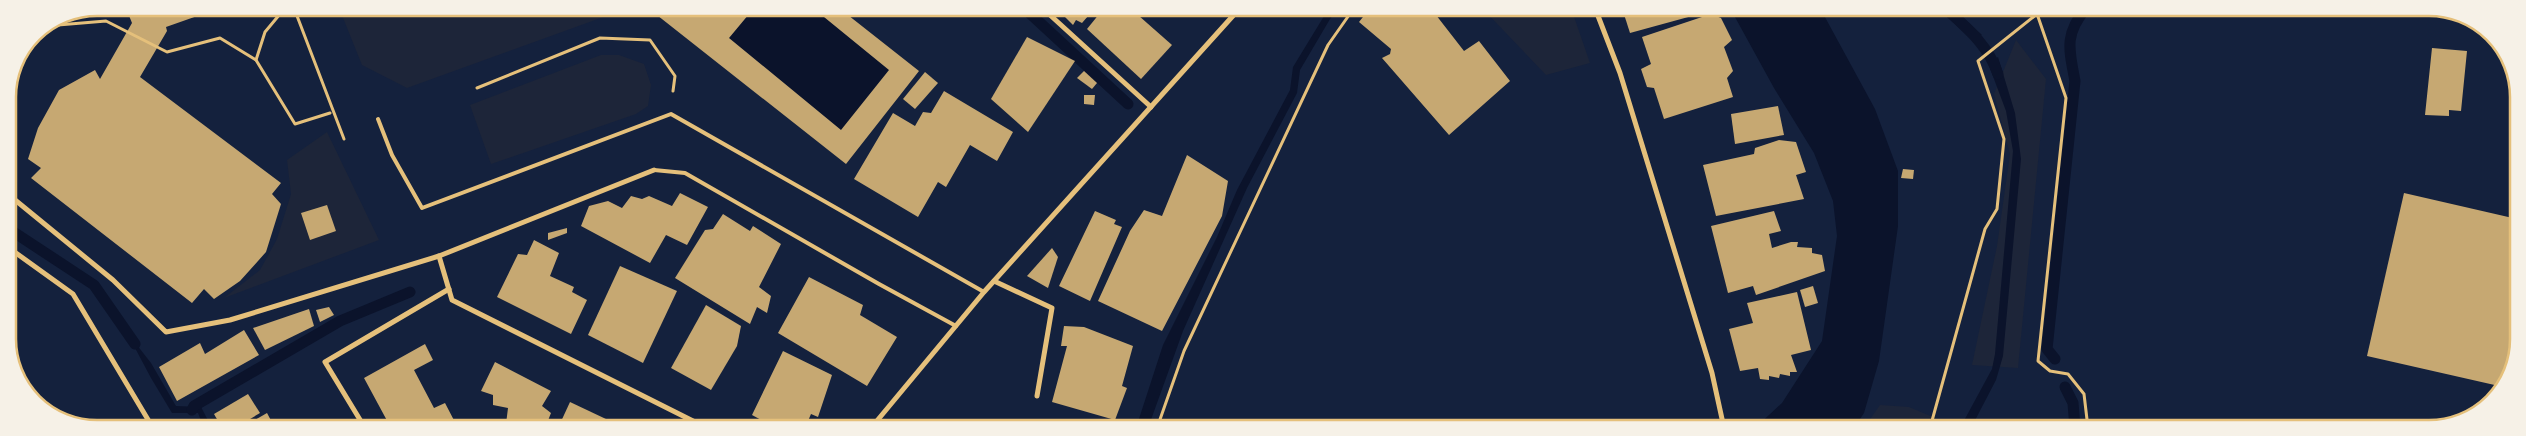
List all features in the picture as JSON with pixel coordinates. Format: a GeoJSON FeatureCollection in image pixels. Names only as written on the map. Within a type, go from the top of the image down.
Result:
{"type":"FeatureCollection","features":[{"type":"Feature","properties":{"kind":"street"},"geometry":{"type":"LineString","coordinates":[[1051,16],[1151,107]]}},
{"type":"Feature","properties":{"kind":"street"},"geometry":{"type":"LineString","coordinates":[[878,420],[984,292],[1233,16]]}},
{"type":"Feature","properties":{"kind":"street"},"geometry":{"type":"LineString","coordinates":[[1597,16],[1620,73],[1712,373],[1722,420]]}},
{"type":"Feature","properties":{"kind":"street"},"geometry":{"type":"LineString","coordinates":[[16,201],[113,280],[166,332],[230,320],[439,256],[654,170]]}},
{"type":"Feature","properties":{"kind":"street"},"geometry":{"type":"LineString","coordinates":[[16,253],[73,294],[149,420]]}},
{"type":"Feature","properties":{"kind":"street"},"geometry":{"type":"LineString","coordinates":[[439,256],[452,300],[691,420]]}},
{"type":"Feature","properties":{"kind":"street"},"geometry":{"type":"LineString","coordinates":[[994,281],[1052,308],[1037,396]]}},
{"type":"Feature","properties":{"kind":"street"},"geometry":{"type":"LineString","coordinates":[[360,420],[325,362],[449,289]]}},
{"type":"Feature","properties":{"kind":"lane"},"geometry":{"type":"LineString","coordinates":[[378,119],[392,156],[422,208],[671,114],[984,292]]}},
{"type":"Feature","properties":{"kind":"lane"},"geometry":{"type":"LineString","coordinates":[[654,170],[685,172],[878,284],[957,326]]}},
{"type":"Feature","properties":{"kind":"path"},"geometry":{"type":"LineString","coordinates":[[256,60],[265,32],[278,16]]}},
{"type":"Feature","properties":{"kind":"path"},"geometry":{"type":"LineString","coordinates":[[297,16],[344,139]]}},
{"type":"Feature","properties":{"kind":"path"},"geometry":{"type":"LineString","coordinates":[[1160,420],[1184,351],[1328,45],[1348,16]]}},
{"type":"Feature","properties":{"kind":"path"},"geometry":{"type":"LineString","coordinates":[[1932,420],[1985,229],[1997,209],[2004,139],[1978,61],[2034,16]]}},
{"type":"Feature","properties":{"kind":"path"},"geometry":{"type":"LineString","coordinates":[[2038,16],[2066,98],[2038,361],[2050,371],[2068,374],[2084,394],[2087,420]]}},
{"type":"Feature","properties":{"kind":"path"},"geometry":{"type":"LineString","coordinates":[[61,25],[106,21],[167,52],[220,38],[256,60],[295,124],[330,113]]}},
{"type":"Feature","properties":{"kind":"path"},"geometry":{"type":"LineString","coordinates":[[477,88],[600,38],[650,40],[675,76],[671,114]]}},
{"type":"Feature","properties":{"kind":"shaded area"},"geometry":{"type":"Polygon","coordinates":[[[342,16],[606,16],[407,88],[362,65],[342,16]]]}},
{"type":"Feature","properties":{"kind":"shaded area"},"geometry":{"type":"Polygon","coordinates":[[[747,16],[823,16],[889,70],[841,130],[729,38],[747,16]]]}},
{"type":"Feature","properties":{"kind":"shaded area"},"geometry":{"type":"Polygon","coordinates":[[[1324,16],[1332,16],[1300,70],[1297,93],[1247,188],[1183,331],[1151,420],[1139,420],[1163,345],[1217,237],[1237,190],[1290,90],[1293,67],[1324,16]]]}},
{"type":"Feature","properties":{"kind":"shaded area"},"geometry":{"type":"Polygon","coordinates":[[[1490,16],[1574,16],[1590,63],[1546,75],[1490,16]]]}},
{"type":"Feature","properties":{"kind":"shaded area"},"geometry":{"type":"Polygon","coordinates":[[[1734,16],[1824,16],[1875,109],[1898,171],[1898,226],[1879,361],[1864,413],[1859,420],[1764,420],[1782,403],[1822,341],[1837,236],[1833,201],[1814,153],[1774,88],[1734,16]]]}},
{"type":"Feature","properties":{"kind":"shaded area"},"geometry":{"type":"Polygon","coordinates":[[[1946,16],[1962,16],[1982,35],[1973,41],[1946,16]]]}},
{"type":"Feature","properties":{"kind":"shaded area"},"geometry":{"type":"Polygon","coordinates":[[[2016,40],[2046,79],[2018,368],[1972,365],[1997,246],[2010,154],[1994,94],[2016,40]]]}},
{"type":"Feature","properties":{"kind":"shaded area"},"geometry":{"type":"Polygon","coordinates":[[[601,55],[619,55],[644,64],[651,85],[648,106],[636,114],[491,164],[470,105],[601,55]]]}},
{"type":"Feature","properties":{"kind":"shaded area"},"geometry":{"type":"Polygon","coordinates":[[[1998,57],[2015,113],[2021,159],[2003,356],[1996,380],[1975,420],[1964,420],[1992,369],[1995,354],[2013,151],[2006,111],[1988,63],[1998,57]]]}},
{"type":"Feature","properties":{"kind":"shaded area"},"geometry":{"type":"Polygon","coordinates":[[[327,132],[379,240],[224,298],[260,270],[277,239],[291,194],[287,160],[327,132]]]}},
{"type":"Feature","properties":{"kind":"shaded area"},"geometry":{"type":"Polygon","coordinates":[[[126,331],[151,363],[176,406],[201,407],[208,420],[201,420],[198,413],[172,413],[126,331]]]}},
{"type":"Feature","properties":{"kind":"shaded area"},"geometry":{"type":"Polygon","coordinates":[[[1880,405],[1909,407],[1940,420],[1870,420],[1880,405]]]}},
{"type":"Feature","properties":{"kind":"building"},"geometry":{"type":"Polygon","coordinates":[[[129,16],[197,16],[166,27],[167,31],[140,77],[281,183],[272,194],[281,204],[266,252],[240,281],[214,299],[204,289],[192,303],[31,178],[41,168],[28,159],[38,128],[59,90],[95,70],[100,79],[132,23],[129,16]]]}},
{"type":"Feature","properties":{"kind":"building"},"geometry":{"type":"Polygon","coordinates":[[[658,16],[747,16],[729,38],[841,130],[889,70],[823,16],[849,16],[919,71],[846,164],[658,16]]]}},
{"type":"Feature","properties":{"kind":"building"},"geometry":{"type":"Polygon","coordinates":[[[1064,16],[1088,16],[1082,23],[1076,20],[1073,25],[1064,16]]]}},
{"type":"Feature","properties":{"kind":"building"},"geometry":{"type":"Polygon","coordinates":[[[1098,16],[1139,16],[1172,45],[1141,79],[1087,29],[1098,16]]]}},
{"type":"Feature","properties":{"kind":"building"},"geometry":{"type":"Polygon","coordinates":[[[1364,16],[1437,16],[1464,51],[1479,41],[1510,81],[1449,135],[1382,58],[1390,54],[1391,49],[1359,22],[1364,16]]]}},
{"type":"Feature","properties":{"kind":"building"},"geometry":{"type":"Polygon","coordinates":[[[1625,16],[1692,16],[1630,33],[1625,16]]]}},
{"type":"Feature","properties":{"kind":"building"},"geometry":{"type":"Polygon","coordinates":[[[1705,16],[1721,18],[1732,40],[1724,47],[1733,71],[1727,78],[1733,97],[1664,119],[1654,88],[1647,87],[1641,69],[1651,64],[1642,37],[1705,16]]]}},
{"type":"Feature","properties":{"kind":"building"},"geometry":{"type":"Polygon","coordinates":[[[1027,37],[1075,61],[1028,132],[991,99],[1027,37]]]}},
{"type":"Feature","properties":{"kind":"building"},"geometry":{"type":"Polygon","coordinates":[[[2432,48],[2467,51],[2461,111],[2449,110],[2449,116],[2425,115],[2432,48]]]}},
{"type":"Feature","properties":{"kind":"building"},"geometry":{"type":"Polygon","coordinates":[[[1084,71],[1097,83],[1092,89],[1077,78],[1084,71]]]}},
{"type":"Feature","properties":{"kind":"building"},"geometry":{"type":"Polygon","coordinates":[[[925,72],[938,83],[915,109],[903,99],[925,72]]]}},
{"type":"Feature","properties":{"kind":"building"},"geometry":{"type":"Polygon","coordinates":[[[944,91],[1013,132],[997,161],[970,145],[946,187],[938,182],[918,217],[854,179],[893,113],[915,126],[923,112],[931,113],[944,91]]]}},
{"type":"Feature","properties":{"kind":"building"},"geometry":{"type":"Polygon","coordinates":[[[1084,95],[1095,95],[1094,105],[1084,104],[1084,95]]]}},
{"type":"Feature","properties":{"kind":"building"},"geometry":{"type":"Polygon","coordinates":[[[1778,106],[1784,135],[1735,144],[1731,114],[1778,106]]]}},
{"type":"Feature","properties":{"kind":"building"},"geometry":{"type":"Polygon","coordinates":[[[1779,140],[1796,142],[1806,172],[1796,175],[1804,199],[1716,216],[1703,165],[1754,154],[1755,148],[1779,140]]]}},
{"type":"Feature","properties":{"kind":"building"},"geometry":{"type":"Polygon","coordinates":[[[1187,155],[1228,181],[1222,216],[1162,331],[1098,301],[1130,231],[1144,210],[1162,216],[1187,155]]]}},
{"type":"Feature","properties":{"kind":"building"},"geometry":{"type":"Polygon","coordinates":[[[1903,169],[1914,170],[1913,179],[1901,178],[1903,169]]]}},
{"type":"Feature","properties":{"kind":"building"},"geometry":{"type":"Polygon","coordinates":[[[680,193],[708,207],[687,245],[666,235],[650,263],[581,226],[589,206],[608,201],[622,208],[631,196],[642,199],[649,196],[672,206],[680,193]]]}},
{"type":"Feature","properties":{"kind":"building"},"geometry":{"type":"Polygon","coordinates":[[[2404,193],[2510,217],[2510,339],[2505,365],[2495,385],[2367,356],[2404,193]]]}},
{"type":"Feature","properties":{"kind":"building"},"geometry":{"type":"Polygon","coordinates":[[[327,205],[336,231],[310,240],[301,213],[327,205]]]}},
{"type":"Feature","properties":{"kind":"building"},"geometry":{"type":"Polygon","coordinates":[[[1095,211],[1116,220],[1114,224],[1122,227],[1090,301],[1059,286],[1095,211]]]}},
{"type":"Feature","properties":{"kind":"building"},"geometry":{"type":"Polygon","coordinates":[[[1774,211],[1781,231],[1769,234],[1772,248],[1791,242],[1798,242],[1797,247],[1812,248],[1812,253],[1822,255],[1825,271],[1756,295],[1753,286],[1728,293],[1711,226],[1774,211]]]}},
{"type":"Feature","properties":{"kind":"building"},"geometry":{"type":"Polygon","coordinates":[[[723,214],[750,231],[753,226],[781,244],[759,287],[771,296],[767,313],[757,307],[750,324],[675,278],[705,230],[713,229],[723,214]]]}},
{"type":"Feature","properties":{"kind":"building"},"geometry":{"type":"Polygon","coordinates":[[[567,228],[567,233],[548,240],[548,233],[567,228]]]}},
{"type":"Feature","properties":{"kind":"building"},"geometry":{"type":"Polygon","coordinates":[[[534,240],[559,253],[550,276],[574,287],[572,292],[587,300],[571,334],[497,297],[518,254],[527,255],[534,240]]]}},
{"type":"Feature","properties":{"kind":"building"},"geometry":{"type":"Polygon","coordinates":[[[1052,248],[1058,257],[1048,288],[1027,276],[1052,248]]]}},
{"type":"Feature","properties":{"kind":"building"},"geometry":{"type":"Polygon","coordinates":[[[620,266],[677,291],[643,363],[588,335],[620,266]]]}},
{"type":"Feature","properties":{"kind":"building"},"geometry":{"type":"Polygon","coordinates":[[[809,277],[863,305],[860,315],[897,337],[867,386],[778,333],[809,277]]]}},
{"type":"Feature","properties":{"kind":"building"},"geometry":{"type":"Polygon","coordinates":[[[1813,286],[1818,303],[1805,307],[1800,290],[1813,286]]]}},
{"type":"Feature","properties":{"kind":"building"},"geometry":{"type":"Polygon","coordinates":[[[1797,292],[1811,350],[1791,355],[1797,372],[1790,372],[1790,376],[1780,374],[1779,378],[1769,376],[1769,380],[1760,379],[1758,368],[1740,371],[1729,329],[1753,323],[1747,303],[1797,292]]]}},
{"type":"Feature","properties":{"kind":"building"},"geometry":{"type":"Polygon","coordinates":[[[706,305],[741,326],[737,346],[711,390],[671,368],[706,305]]]}},
{"type":"Feature","properties":{"kind":"building"},"geometry":{"type":"Polygon","coordinates":[[[329,307],[334,315],[320,322],[316,310],[329,307]]]}},
{"type":"Feature","properties":{"kind":"building"},"geometry":{"type":"Polygon","coordinates":[[[309,309],[314,326],[265,350],[253,328],[309,309]]]}},
{"type":"Feature","properties":{"kind":"building"},"geometry":{"type":"Polygon","coordinates":[[[1064,326],[1084,327],[1133,346],[1122,386],[1127,388],[1115,420],[1052,402],[1067,346],[1061,346],[1064,326]]]}},
{"type":"Feature","properties":{"kind":"building"},"geometry":{"type":"Polygon","coordinates":[[[244,330],[259,355],[177,401],[159,367],[200,343],[205,354],[244,330]]]}},
{"type":"Feature","properties":{"kind":"building"},"geometry":{"type":"Polygon","coordinates":[[[425,344],[433,360],[414,370],[434,408],[445,403],[454,420],[387,420],[364,378],[425,344]]]}},
{"type":"Feature","properties":{"kind":"building"},"geometry":{"type":"Polygon","coordinates":[[[783,351],[832,375],[818,417],[811,414],[808,420],[761,420],[752,415],[783,351]]]}},
{"type":"Feature","properties":{"kind":"building"},"geometry":{"type":"Polygon","coordinates":[[[495,362],[551,391],[542,406],[551,413],[548,420],[506,420],[508,408],[493,405],[493,395],[481,391],[495,362]]]}},
{"type":"Feature","properties":{"kind":"building"},"geometry":{"type":"Polygon","coordinates":[[[248,394],[260,413],[248,420],[217,420],[214,414],[248,394]]]}},
{"type":"Feature","properties":{"kind":"building"},"geometry":{"type":"Polygon","coordinates":[[[570,402],[608,420],[562,420],[570,402]]]}},
{"type":"Feature","properties":{"kind":"building"},"geometry":{"type":"Polygon","coordinates":[[[267,413],[271,420],[255,420],[267,413]]]}},
{"type":"Feature","properties":{"kind":"waterway"},"geometry":{"type":"LineString","coordinates":[[1033,16],[1128,104]]}},
{"type":"Feature","properties":{"kind":"waterway"},"geometry":{"type":"LineString","coordinates":[[1954,16],[1983,46],[1989,54],[1998,74]]}},
{"type":"Feature","properties":{"kind":"waterway"},"geometry":{"type":"LineString","coordinates":[[2055,359],[2047,349],[2075,81],[2070,43],[2074,26],[2080,16]]}},
{"type":"Feature","properties":{"kind":"waterway"},"geometry":{"type":"LineString","coordinates":[[16,234],[94,285],[135,344]]}},
{"type":"Feature","properties":{"kind":"waterway"},"geometry":{"type":"LineString","coordinates":[[192,410],[194,406],[340,321],[410,292]]}},
{"type":"Feature","properties":{"kind":"waterway"},"geometry":{"type":"LineString","coordinates":[[2065,387],[2073,403],[2074,420]]}}]}
